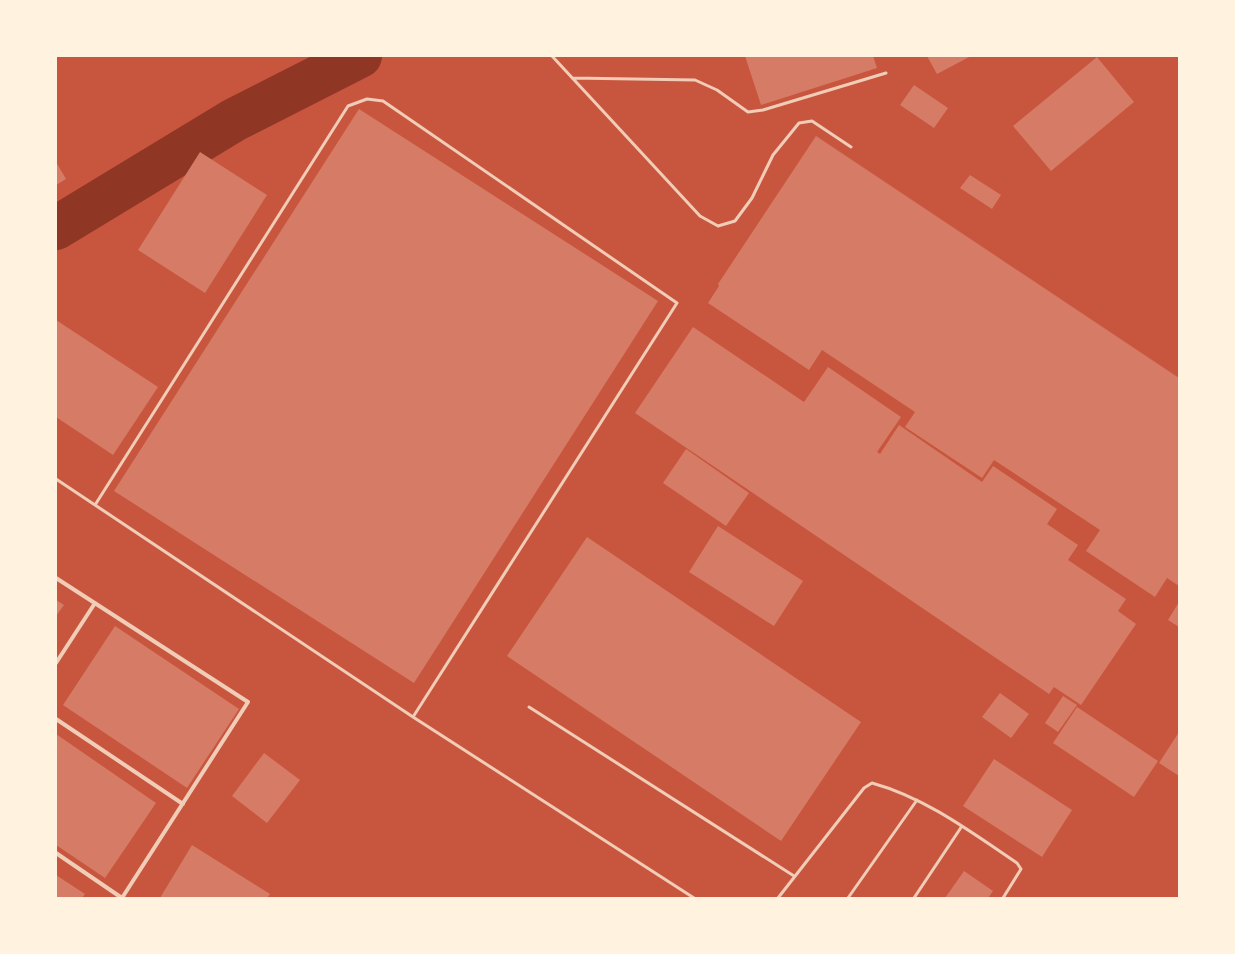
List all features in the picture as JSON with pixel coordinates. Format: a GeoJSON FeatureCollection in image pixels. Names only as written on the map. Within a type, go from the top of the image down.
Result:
{"type":"FeatureCollection","features":[{"type":"Feature","properties":{"kind":"street"},"geometry":{"type":"LineString","coordinates":[[56,578],[248,702],[122,898],[56,853]]}},
{"type":"Feature","properties":{"kind":"street"},"geometry":{"type":"LineString","coordinates":[[56,663],[96,603]]}},
{"type":"Feature","properties":{"kind":"street"},"geometry":{"type":"LineString","coordinates":[[56,719],[183,804]]}},
{"type":"Feature","properties":{"kind":"lane"},"geometry":{"type":"LineString","coordinates":[[552,56],[700,216],[718,226],[735,221],[752,198],[773,155],[799,123],[812,121],[852,147]]}},
{"type":"Feature","properties":{"kind":"lane"},"geometry":{"type":"LineString","coordinates":[[572,78],[695,80],[717,90],[748,112],[763,110],[886,73]]}},
{"type":"Feature","properties":{"kind":"lane"},"geometry":{"type":"LineString","coordinates":[[95,505],[348,106],[367,99],[383,101],[677,303],[413,717]]}},
{"type":"Feature","properties":{"kind":"lane"},"geometry":{"type":"LineString","coordinates":[[56,480],[413,717],[694,898]]}},
{"type":"Feature","properties":{"kind":"lane"},"geometry":{"type":"LineString","coordinates":[[529,707],[794,876]]}},
{"type":"Feature","properties":{"kind":"lane"},"geometry":{"type":"LineString","coordinates":[[778,898],[864,788],[872,783],[917,800],[962,826],[1017,863],[1021,869],[1003,898]]}},
{"type":"Feature","properties":{"kind":"lane"},"geometry":{"type":"LineString","coordinates":[[848,898],[917,800]]}},
{"type":"Feature","properties":{"kind":"lane"},"geometry":{"type":"LineString","coordinates":[[914,898],[962,826]]}},
{"type":"Feature","properties":{"kind":"building"},"geometry":{"type":"Polygon","coordinates":[[[745,56],[873,56],[877,68],[761,105],[745,56]]]}},
{"type":"Feature","properties":{"kind":"building"},"geometry":{"type":"Polygon","coordinates":[[[927,56],[971,56],[937,74],[927,56]]]}},
{"type":"Feature","properties":{"kind":"building"},"geometry":{"type":"Polygon","coordinates":[[[1097,57],[1134,102],[1051,171],[1013,126],[1097,57]]]}},
{"type":"Feature","properties":{"kind":"building"},"geometry":{"type":"Polygon","coordinates":[[[914,85],[948,108],[934,128],[900,105],[914,85]]]}},
{"type":"Feature","properties":{"kind":"building"},"geometry":{"type":"Polygon","coordinates":[[[359,109],[658,301],[414,683],[114,491],[359,109]]]}},
{"type":"Feature","properties":{"kind":"building"},"geometry":{"type":"Polygon","coordinates":[[[816,136],[1179,378],[1179,586],[1167,578],[1155,597],[1086,551],[1100,530],[994,460],[982,478],[905,427],[915,412],[822,350],[809,370],[708,303],[719,286],[718,284],[816,136]]]}},
{"type":"Feature","properties":{"kind":"building"},"geometry":{"type":"Polygon","coordinates":[[[200,152],[267,195],[205,293],[138,250],[200,152]]]}},
{"type":"Feature","properties":{"kind":"building"},"geometry":{"type":"Polygon","coordinates":[[[56,162],[66,179],[56,185],[56,162]]]}},
{"type":"Feature","properties":{"kind":"building"},"geometry":{"type":"Polygon","coordinates":[[[970,175],[1001,195],[992,209],[960,188],[970,175]]]}},
{"type":"Feature","properties":{"kind":"building"},"geometry":{"type":"Polygon","coordinates":[[[56,320],[158,387],[113,455],[56,417],[56,320]]]}},
{"type":"Feature","properties":{"kind":"building"},"geometry":{"type":"Polygon","coordinates":[[[693,327],[804,402],[828,367],[901,417],[877,452],[880,454],[899,425],[982,482],[993,466],[1057,509],[1047,524],[1078,545],[1068,560],[1126,599],[1118,611],[1136,624],[1081,705],[1054,687],[1049,694],[635,413],[693,327]]]}},
{"type":"Feature","properties":{"kind":"building"},"geometry":{"type":"Polygon","coordinates":[[[686,449],[749,493],[726,526],[663,483],[686,449]]]}},
{"type":"Feature","properties":{"kind":"building"},"geometry":{"type":"Polygon","coordinates":[[[718,526],[803,581],[774,626],[689,572],[718,526]]]}},
{"type":"Feature","properties":{"kind":"building"},"geometry":{"type":"Polygon","coordinates":[[[587,537],[861,722],[781,841],[507,656],[587,537]]]}},
{"type":"Feature","properties":{"kind":"building"},"geometry":{"type":"Polygon","coordinates":[[[56,600],[64,605],[56,616],[56,600]]]}},
{"type":"Feature","properties":{"kind":"building"},"geometry":{"type":"Polygon","coordinates":[[[1179,602],[1179,627],[1168,620],[1179,602]]]}},
{"type":"Feature","properties":{"kind":"building"},"geometry":{"type":"Polygon","coordinates":[[[115,626],[239,709],[187,788],[63,705],[115,626]]]}},
{"type":"Feature","properties":{"kind":"building"},"geometry":{"type":"Polygon","coordinates":[[[1000,693],[1029,714],[1011,738],[982,717],[1000,693]]]}},
{"type":"Feature","properties":{"kind":"building"},"geometry":{"type":"Polygon","coordinates":[[[1063,696],[1077,705],[1058,732],[1045,723],[1063,696]]]}},
{"type":"Feature","properties":{"kind":"building"},"geometry":{"type":"Polygon","coordinates":[[[1077,707],[1158,761],[1134,797],[1053,743],[1077,707]]]}},
{"type":"Feature","properties":{"kind":"building"},"geometry":{"type":"Polygon","coordinates":[[[1179,732],[1179,776],[1159,763],[1179,732]]]}},
{"type":"Feature","properties":{"kind":"building"},"geometry":{"type":"Polygon","coordinates":[[[56,734],[156,803],[105,878],[56,845],[56,734]]]}},
{"type":"Feature","properties":{"kind":"building"},"geometry":{"type":"Polygon","coordinates":[[[264,753],[300,780],[267,823],[232,796],[264,753]]]}},
{"type":"Feature","properties":{"kind":"building"},"geometry":{"type":"Polygon","coordinates":[[[994,759],[1072,810],[1042,857],[963,806],[994,759]]]}},
{"type":"Feature","properties":{"kind":"building"},"geometry":{"type":"Polygon","coordinates":[[[192,845],[270,894],[267,898],[160,898],[192,845]]]}},
{"type":"Feature","properties":{"kind":"building"},"geometry":{"type":"Polygon","coordinates":[[[964,871],[993,891],[988,898],[945,898],[964,871]]]}},
{"type":"Feature","properties":{"kind":"building"},"geometry":{"type":"Polygon","coordinates":[[[56,875],[85,894],[82,898],[56,898],[56,875]]]}},
{"type":"Feature","properties":{"kind":"waterway"},"geometry":{"type":"LineString","coordinates":[[56,228],[234,120],[360,56]]}}]}
